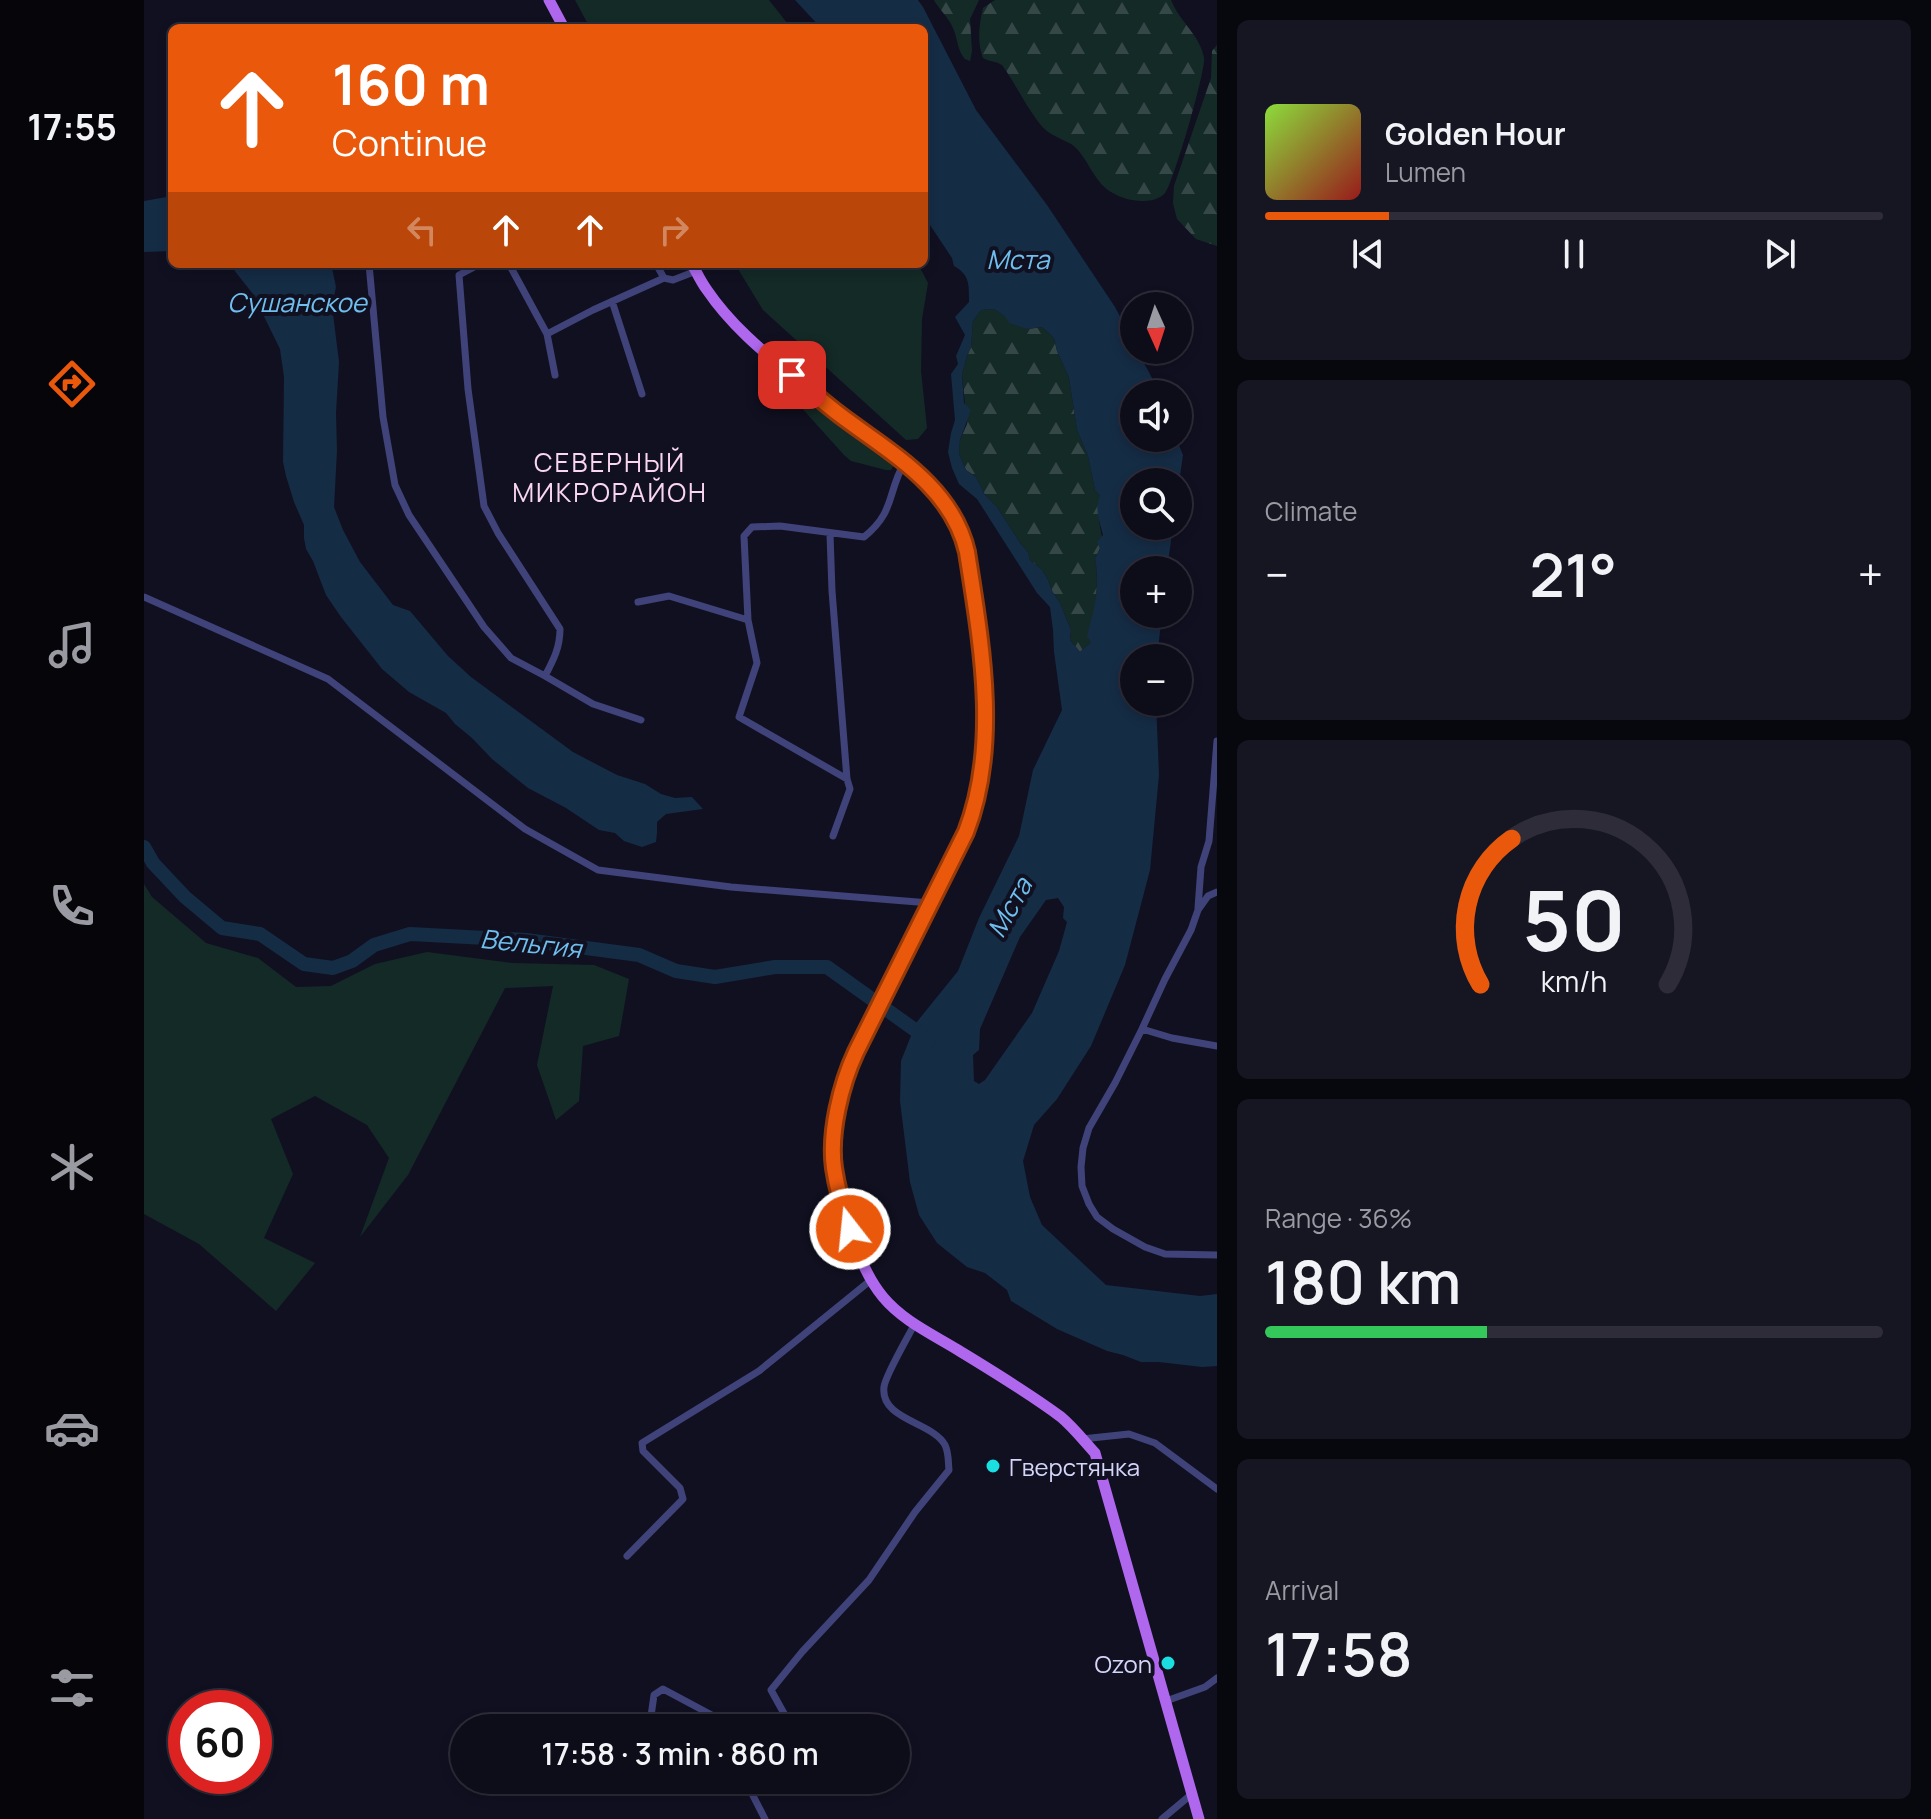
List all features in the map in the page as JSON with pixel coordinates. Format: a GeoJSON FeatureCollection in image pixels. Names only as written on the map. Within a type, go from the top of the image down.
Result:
{"type":"FeatureCollection","features":[{"type":"Feature","properties":{"kind":"main road"},"geometry":{"type":"LineString","coordinates":[[549,0],[562,24]]}},
{"type":"Feature","properties":{"kind":"main road"},"geometry":{"type":"LineString","coordinates":[[695,268],[723,311],[767,356],[926,481],[964,538],[982,672],[982,775],[976,808],[843,1084],[832,1152],[840,1199],[871,1280],[884,1299],[914,1325],[1063,1419],[1095,1453],[1199,1819]]}},
{"type":"Feature","properties":{"kind":"street"},"geometry":{"type":"LineString","coordinates":[[369,268],[383,417],[395,485],[409,515],[484,627],[511,658],[593,704],[641,720]]}},
{"type":"Feature","properties":{"kind":"street"},"geometry":{"type":"LineString","coordinates":[[472,268],[459,275],[468,389],[484,506],[560,629],[556,657],[545,676]]}},
{"type":"Feature","properties":{"kind":"street"},"geometry":{"type":"LineString","coordinates":[[511,268],[547,334],[555,375]]}},
{"type":"Feature","properties":{"kind":"street"},"geometry":{"type":"LineString","coordinates":[[658,268],[664,278]]}},
{"type":"Feature","properties":{"kind":"street"},"geometry":{"type":"LineString","coordinates":[[547,334],[612,301],[664,278],[673,280],[692,268]]}},
{"type":"Feature","properties":{"kind":"street"},"geometry":{"type":"LineString","coordinates":[[612,301],[642,394]]}},
{"type":"Feature","properties":{"kind":"street"},"geometry":{"type":"LineString","coordinates":[[847,779],[739,717],[757,663],[748,620],[744,536],[752,527],[780,526],[864,537],[884,518],[900,459]]}},
{"type":"Feature","properties":{"kind":"street"},"geometry":{"type":"LineString","coordinates":[[830,534],[832,591],[850,789],[833,836]]}},
{"type":"Feature","properties":{"kind":"street"},"geometry":{"type":"LineString","coordinates":[[638,602],[669,596],[748,620]]}},
{"type":"Feature","properties":{"kind":"street"},"geometry":{"type":"LineString","coordinates":[[144,597],[328,679],[525,829],[598,870],[731,887],[930,903]]}},
{"type":"Feature","properties":{"kind":"street"},"geometry":{"type":"LineString","coordinates":[[1217,741],[1209,841],[1201,867],[1198,910],[1142,1029],[1089,1128],[1083,1148],[1082,1186],[1097,1217],[1145,1247],[1165,1254],[1217,1255]]}},
{"type":"Feature","properties":{"kind":"street"},"geometry":{"type":"LineString","coordinates":[[1198,910],[1208,896],[1217,892]]}},
{"type":"Feature","properties":{"kind":"street"},"geometry":{"type":"LineString","coordinates":[[1142,1029],[1217,1046]]}},
{"type":"Feature","properties":{"kind":"street"},"geometry":{"type":"LineString","coordinates":[[627,1556],[683,1499],[680,1488],[643,1451],[642,1443],[759,1371],[871,1280]]}},
{"type":"Feature","properties":{"kind":"street"},"geometry":{"type":"LineString","coordinates":[[784,1714],[771,1690],[869,1580],[915,1512],[949,1470],[945,1445],[939,1438],[892,1410],[884,1399],[883,1385],[914,1325]]}},
{"type":"Feature","properties":{"kind":"street"},"geometry":{"type":"LineString","coordinates":[[1082,1439],[1129,1434],[1155,1443],[1217,1489]]}},
{"type":"Feature","properties":{"kind":"street"},"geometry":{"type":"LineString","coordinates":[[1166,1701],[1205,1687],[1217,1678]]}},
{"type":"Feature","properties":{"kind":"street"},"geometry":{"type":"LineString","coordinates":[[651,1714],[654,1695],[663,1689],[710,1714]]}},
{"type":"Feature","properties":{"kind":"street"},"geometry":{"type":"LineString","coordinates":[[1162,1819],[1193,1793]]}},
{"type":"Feature","properties":{"kind":"street"},"geometry":{"type":"LineString","coordinates":[[752,1794],[765,1819]]}},
{"type":"Feature","properties":{"kind":"green space"},"geometry":{"type":"Polygon","coordinates":[[[575,0],[769,0],[788,24],[588,24],[575,0]]]}},
{"type":"Feature","properties":{"kind":"green space"},"geometry":{"type":"Polygon","coordinates":[[[934,0],[979,0],[970,19],[970,61],[962,56],[951,24],[934,0]]]}},
{"type":"Feature","properties":{"kind":"green space"},"geometry":{"type":"Polygon","coordinates":[[[995,0],[1171,0],[1198,42],[1204,58],[1188,127],[1165,193],[1154,200],[1139,201],[1113,193],[1098,179],[1075,147],[1042,126],[1002,65],[983,58],[979,40],[983,8],[995,0]]]}},
{"type":"Feature","properties":{"kind":"green space"},"geometry":{"type":"Polygon","coordinates":[[[1217,45],[1217,246],[1196,239],[1177,219],[1173,203],[1174,186],[1211,78],[1212,51],[1217,45]]]}},
{"type":"Feature","properties":{"kind":"green space"},"geometry":{"type":"Polygon","coordinates":[[[737,268],[920,268],[928,283],[922,319],[921,371],[927,428],[918,439],[906,440],[763,310],[737,268]]]}},
{"type":"Feature","properties":{"kind":"green space"},"geometry":{"type":"Polygon","coordinates":[[[994,309],[1028,329],[1042,327],[1054,338],[1069,378],[1077,430],[1088,456],[1095,490],[1100,496],[1102,542],[1095,558],[1097,590],[1091,642],[1080,652],[1070,640],[1071,630],[1042,570],[1030,560],[1028,552],[985,495],[976,477],[966,470],[959,454],[960,440],[967,424],[962,374],[971,347],[973,321],[981,310],[994,309]]]}},
{"type":"Feature","properties":{"kind":"green space"},"geometry":{"type":"Polygon","coordinates":[[[764,358],[892,462],[891,470],[851,461],[844,455],[772,375],[764,358]]]}},
{"type":"Feature","properties":{"kind":"green space"},"geometry":{"type":"Polygon","coordinates":[[[144,884],[152,897],[206,943],[258,958],[296,987],[331,986],[375,964],[427,952],[512,963],[594,965],[629,979],[619,1036],[583,1046],[579,1101],[556,1120],[537,1065],[553,986],[505,988],[408,1175],[360,1237],[389,1158],[367,1125],[315,1096],[271,1119],[293,1174],[264,1238],[315,1263],[276,1311],[199,1244],[144,1214],[144,884]]]}},
{"type":"Feature","properties":{"kind":"water","name":"Мста"},"geometry":{"type":"Polygon","coordinates":[[[795,0],[918,0],[976,110],[1047,205],[1115,307],[1120,316],[1120,364],[1145,364],[1153,380],[1120,380],[1120,452],[1182,452],[1183,455],[1181,468],[1120,468],[1120,540],[1171,540],[1169,556],[1120,556],[1120,628],[1160,628],[1159,644],[1120,644],[1120,716],[1157,716],[1159,775],[1150,870],[1125,965],[1091,1046],[1057,1099],[1034,1125],[1023,1161],[1030,1197],[1042,1225],[1106,1285],[1200,1296],[1217,1294],[1217,1366],[1141,1362],[1057,1329],[1011,1301],[1007,1290],[985,1273],[967,1267],[937,1243],[919,1215],[910,1182],[900,1101],[901,1061],[916,1023],[958,971],[979,918],[1019,836],[1033,770],[1062,710],[1050,607],[1037,593],[977,499],[959,484],[948,452],[955,420],[951,374],[958,364],[956,356],[965,335],[955,317],[969,302],[968,281],[954,266],[928,222],[928,24],[817,24],[795,0]],[[994,309],[981,310],[973,321],[971,347],[962,374],[964,403],[971,410],[960,440],[959,454],[966,470],[976,477],[985,495],[1028,552],[1030,560],[1042,570],[1071,630],[1070,640],[1080,652],[1091,642],[1087,636],[1096,597],[1095,558],[1100,549],[1097,542],[1103,535],[1098,510],[1100,496],[1095,490],[1088,456],[1077,430],[1069,378],[1054,338],[1042,327],[1028,329],[1009,323],[994,309]],[[1058,898],[1046,900],[1020,937],[980,1029],[979,1050],[973,1055],[974,1081],[979,1084],[985,1080],[1032,1013],[1059,951],[1067,922],[1063,918],[1064,907],[1058,898]]]}},
{"type":"Feature","properties":{"kind":"water","name":"Сушанское"},"geometry":{"type":"Polygon","coordinates":[[[168,197],[168,251],[144,252],[144,201],[168,197]]]}},
{"type":"Feature","properties":{"kind":"water","name":"Сушанское"},"geometry":{"type":"Polygon","coordinates":[[[231,268],[332,268],[336,287],[332,306],[339,362],[334,507],[360,562],[393,605],[410,611],[448,656],[471,677],[573,752],[661,794],[675,798],[692,797],[703,809],[666,814],[657,822],[656,842],[642,847],[624,841],[615,833],[599,830],[528,788],[492,759],[446,713],[409,692],[382,669],[326,595],[306,549],[304,525],[283,462],[284,377],[280,349],[253,294],[231,268]]]}},
{"type":"Feature","properties":{"kind":"waterway","name":"Вельгия"},"geometry":{"type":"LineString","coordinates":[[144,847],[153,863],[185,897],[222,928],[260,934],[304,964],[333,968],[352,961],[374,945],[410,934],[526,940],[639,955],[676,971],[715,977],[775,967],[827,967],[929,1040]]}},
{"type":"Feature","properties":{"kind":"place","name":"Гверстянка"},"geometry":{"type":"Point","coordinates":[993,1466]}},
{"type":"Feature","properties":{"kind":"place","name":"Ozon"},"geometry":{"type":"Point","coordinates":[1168,1663]}},
{"type":"Feature","properties":{"kind":"district","name":"СЕВЕРНЫЙ МИКРОРАЙОН"},"geometry":{"type":"Point","coordinates":[610,477]}},
{"type":"Feature","properties":{"kind":"route"},"geometry":{"type":"LineString","coordinates":[[792,375],[838,414],[896,455],[926,481],[942,501],[964,538],[982,672],[982,775],[976,808],[843,1084],[832,1152],[840,1199],[850,1229]]}}]}
